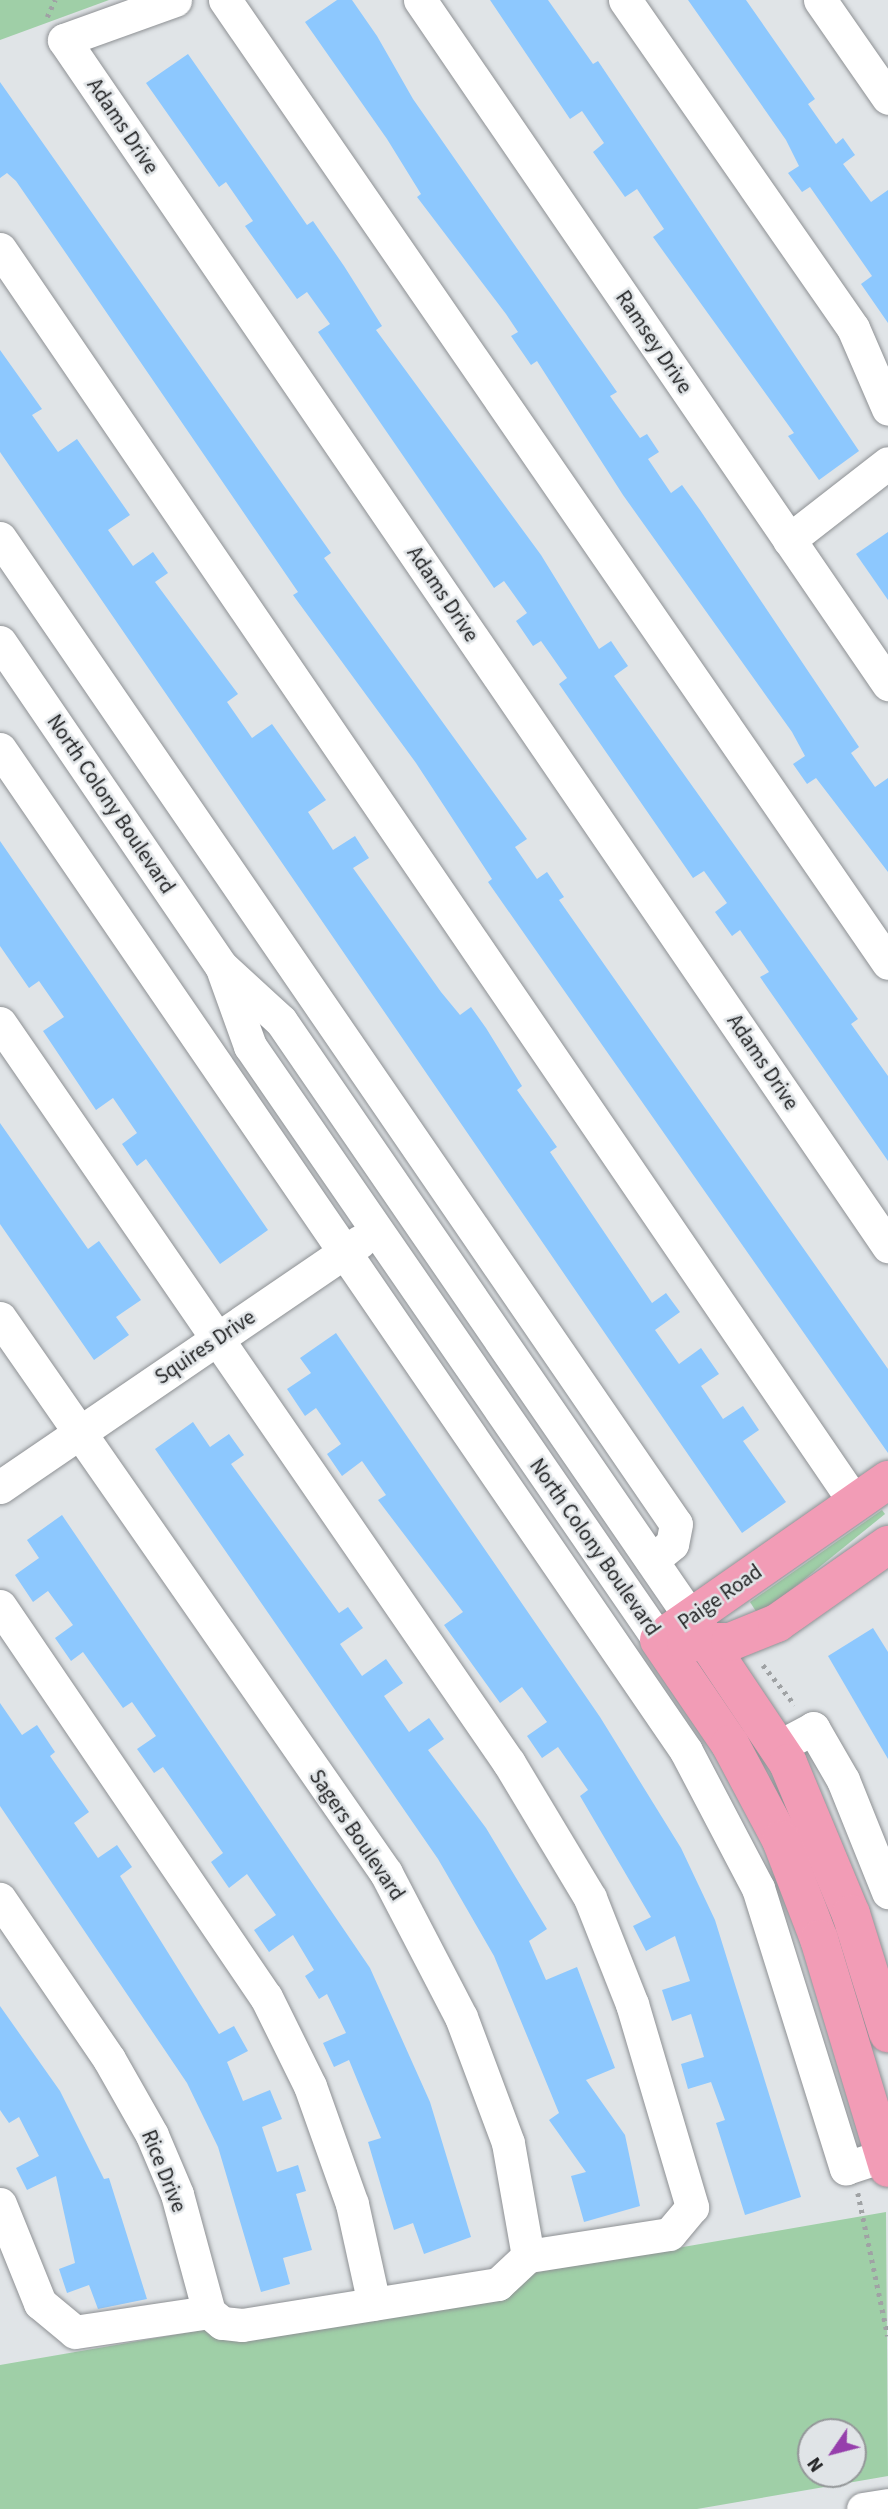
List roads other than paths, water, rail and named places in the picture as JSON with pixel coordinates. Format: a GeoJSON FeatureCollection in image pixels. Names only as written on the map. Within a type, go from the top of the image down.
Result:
{"type":"FeatureCollection","features":[{"type":"Feature","properties":{"kind":"main road","name":"Paige Road"},"geometry":{"type":"LineString","coordinates":[[701,1631],[855,1503],[888,1480]]}},
{"type":"Feature","properties":{"kind":"main road","name":"Paige Road"},"geometry":{"type":"LineString","coordinates":[[659,1640],[701,1631],[777,1623],[887,1548]]}},
{"type":"Feature","properties":{"kind":"main road"},"geometry":{"type":"LineString","coordinates":[[754,1708],[754,1674],[777,1623]]}},
{"type":"Feature","properties":{"kind":"main road","name":"North Colony Boulevard"},"geometry":{"type":"LineString","coordinates":[[701,1631],[778,1747],[822,1836],[888,2033]]}},
{"type":"Feature","properties":{"kind":"main road","name":"North Colony Boulevard"},"geometry":{"type":"LineString","coordinates":[[659,1640],[730,1744],[781,1840],[819,1939],[886,2162]]}},
{"type":"Feature","properties":{"kind":"street","name":"Adams Drive"},"geometry":{"type":"LineString","coordinates":[[175,0],[64,40],[888,1246]]}},
{"type":"Feature","properties":{"kind":"street"},"geometry":{"type":"LineString","coordinates":[[225,0],[888,963]]}},
{"type":"Feature","properties":{"kind":"street","name":"Ramsey Drive"},"geometry":{"type":"LineString","coordinates":[[420,0],[789,540],[885,674]]}},
{"type":"Feature","properties":{"kind":"street"},"geometry":{"type":"LineString","coordinates":[[625,0],[852,328],[888,409]]}},
{"type":"Feature","properties":{"kind":"street"},"geometry":{"type":"LineString","coordinates":[[820,0],[888,98]]}},
{"type":"Feature","properties":{"kind":"street"},"geometry":{"type":"LineString","coordinates":[[0,249],[855,1503]]}},
{"type":"Feature","properties":{"kind":"street"},"geometry":{"type":"LineString","coordinates":[[789,540],[888,463]]}},
{"type":"Feature","properties":{"kind":"street"},"geometry":{"type":"LineString","coordinates":[[0,538],[676,1524],[673,1544],[652,1560]]}},
{"type":"Feature","properties":{"kind":"street","name":"North Colony Boulevard"},"geometry":{"type":"LineString","coordinates":[[0,642],[221,965],[281,1021],[701,1631]]}},
{"type":"Feature","properties":{"kind":"street"},"geometry":{"type":"LineString","coordinates":[[0,749],[686,1752],[731,1828],[783,1954],[846,2168],[886,2162]]}},
{"type":"Feature","properties":{"kind":"street","name":"North Colony Boulevard"},"geometry":{"type":"LineString","coordinates":[[221,965],[250,1046],[374,1231],[659,1640]]}},
{"type":"Feature","properties":{"kind":"street"},"geometry":{"type":"LineString","coordinates":[[0,1023],[509,1763],[590,1898],[632,2004],[692,2207],[669,2234],[528,2256],[498,2284],[242,2325],[222,2323],[209,2312],[75,2332],[40,2303],[0,2204]]}},
{"type":"Feature","properties":{"kind":"street","name":"Squires Drive"},"geometry":{"type":"LineString","coordinates":[[0,1487],[443,1184]]}},
{"type":"Feature","properties":{"kind":"street","name":"Sagers Boulevard"},"geometry":{"type":"LineString","coordinates":[[0,1318],[78,1434],[386,1873],[426,1944],[508,2143],[528,2256]]}},
{"type":"Feature","properties":{"kind":"street"},"geometry":{"type":"LineString","coordinates":[[0,1606],[266,1997],[310,2086],[352,2204],[374,2304]]}},
{"type":"Feature","properties":{"kind":"street"},"geometry":{"type":"LineString","coordinates":[[778,1747],[813,1728],[843,1780],[888,1892]]}},
{"type":"Feature","properties":{"kind":"street","name":"Rice Drive"},"geometry":{"type":"LineString","coordinates":[[0,1899],[109,2059],[152,2135],[177,2194],[209,2312]]}},
{"type":"Feature","properties":{"kind":"street"},"geometry":{"type":"LineString","coordinates":[[863,2509],[888,2505]]}}]}
